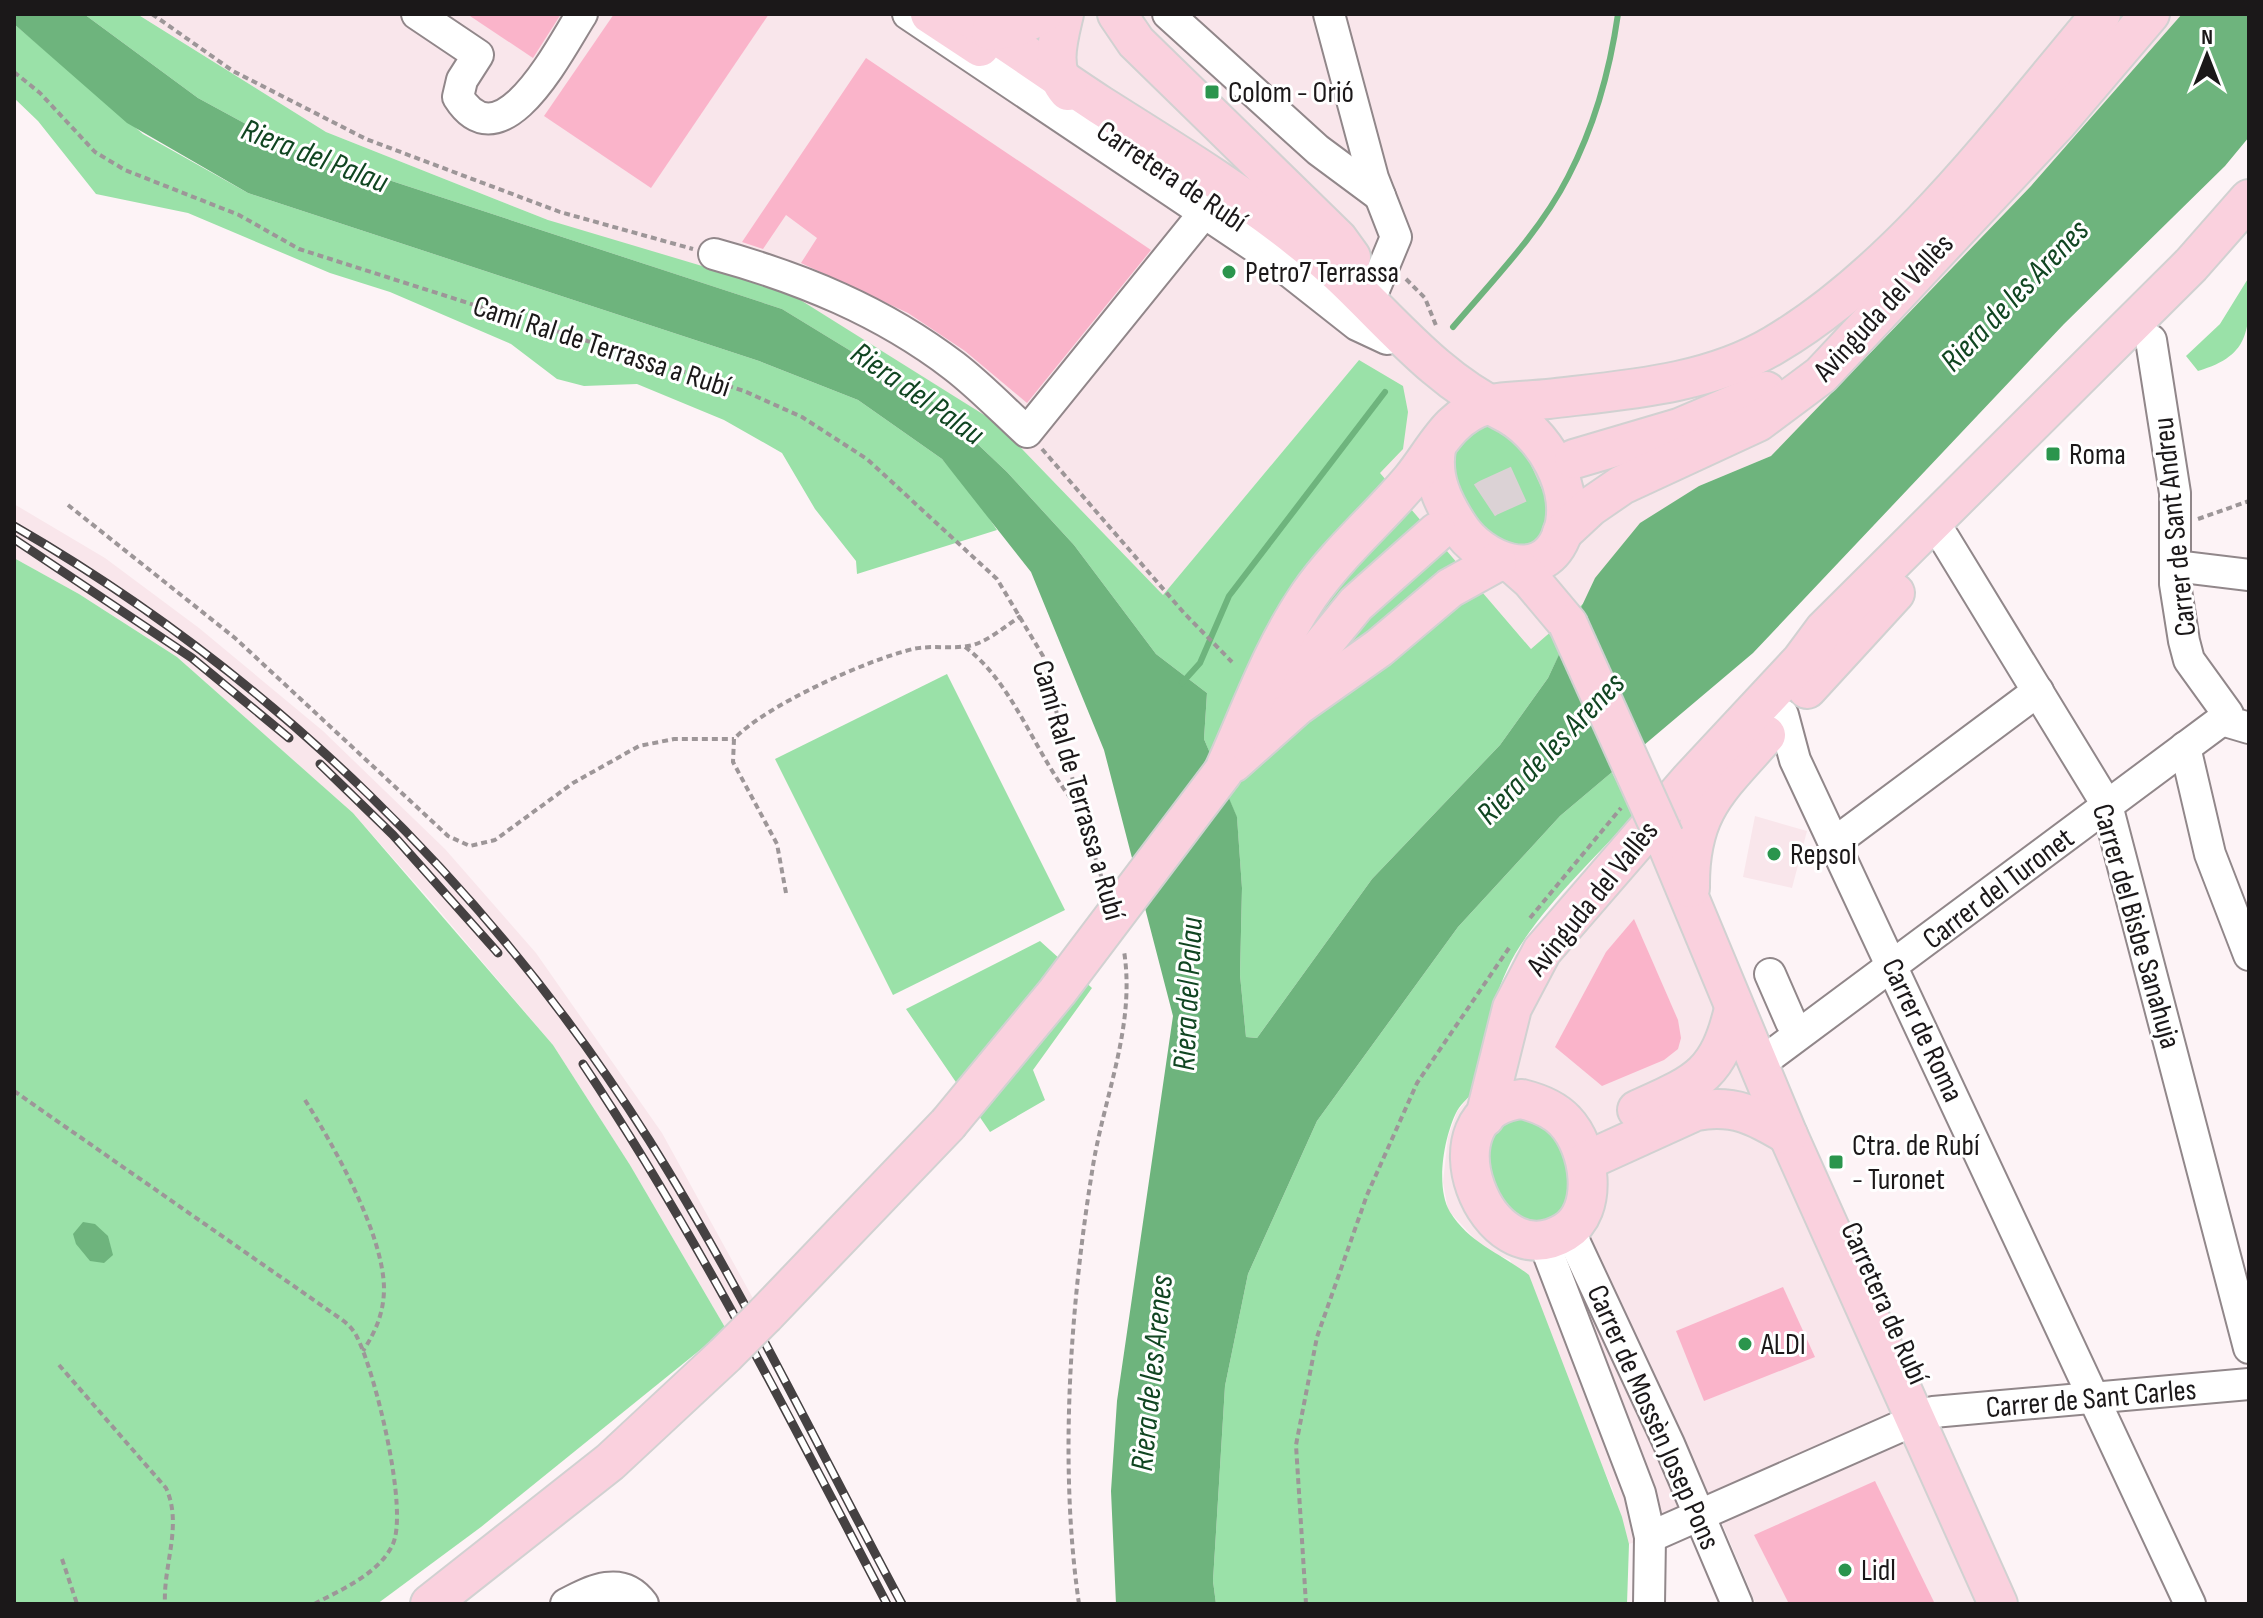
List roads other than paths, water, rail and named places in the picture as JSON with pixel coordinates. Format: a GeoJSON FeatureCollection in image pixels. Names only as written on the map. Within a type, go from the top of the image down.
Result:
{"type":"FeatureCollection","features":[{"type":"Feature","properties":{"kind":"main road","name":"Carretera de Rubí"},"geometry":{"type":"LineString","coordinates":[[930,14],[1148,157],[1210,208],[1313,274],[1487,408]]}},
{"type":"Feature","properties":{"kind":"main road"},"geometry":{"type":"LineString","coordinates":[[978,23],[1019,26],[1043,14]]}},
{"type":"Feature","properties":{"kind":"main road"},"geometry":{"type":"LineString","coordinates":[[1064,14],[1056,59],[1059,77],[1070,94],[1136,143],[1148,157]]}},
{"type":"Feature","properties":{"kind":"main road"},"geometry":{"type":"LineString","coordinates":[[1083,14],[1126,28],[1338,239],[1374,290],[1392,335]]}},
{"type":"Feature","properties":{"kind":"main road","name":"Avinguda del Vallès"},"geometry":{"type":"LineString","coordinates":[[1559,540],[1590,507],[1622,485],[1729,438],[1802,392],[1857,340],[1919,246],[2101,14]]}},
{"type":"Feature","properties":{"kind":"main road","name":"Avinguda del Vallès"},"geometry":{"type":"LineString","coordinates":[[1487,408],[1654,385],[1719,370],[1747,359],[1810,321],[1919,246],[2058,122],[2150,14]]}},
{"type":"Feature","properties":{"kind":"main road","name":"Carretera de Rubí"},"geometry":{"type":"LineString","coordinates":[[978,23],[1249,202],[1299,239],[1392,335],[1429,386],[1436,399],[1439,443]]}},
{"type":"Feature","properties":{"kind":"main road","name":"Avinguda del Vallès"},"geometry":{"type":"LineString","coordinates":[[1801,661],[1824,630],[2166,290],[2249,199]]}},
{"type":"Feature","properties":{"kind":"main road","name":"Avinguda del Vallès"},"geometry":{"type":"LineString","coordinates":[[1696,908],[1693,838],[1700,816],[1713,795],[1936,551],[1944,538],[2151,340],[2249,232]]}},
{"type":"Feature","properties":{"kind":"main road"},"geometry":{"type":"LineString","coordinates":[[1591,453],[1679,428],[1744,404],[1791,377],[1832,346],[1919,246]]}},
{"type":"Feature","properties":{"kind":"main road"},"geometry":{"type":"LineString","coordinates":[[2151,340],[2153,318],[2166,290]]}},
{"type":"Feature","properties":{"kind":"main road"},"geometry":{"type":"LineString","coordinates":[[1280,695],[1281,643],[1311,592],[1439,443],[1448,427],[1487,408],[1521,420],[1554,465],[1566,510],[1559,540],[1556,580],[1568,624]]}},
{"type":"Feature","properties":{"kind":"main road"},"geometry":{"type":"LineString","coordinates":[[1439,443],[1434,471],[1443,501],[1465,536],[1505,563],[1568,624]]}},
{"type":"Feature","properties":{"kind":"main road"},"geometry":{"type":"LineString","coordinates":[[430,1604],[610,1462],[765,1315],[948,1124],[1057,992],[1280,695],[1356,604],[1437,532]]}},
{"type":"Feature","properties":{"kind":"main road","name":"Avinguda del Vallès"},"geometry":{"type":"LineString","coordinates":[[1485,1117],[1512,1008],[1542,951],[1679,791],[1801,661],[1926,547],[1944,538]]}},
{"type":"Feature","properties":{"kind":"main road"},"geometry":{"type":"LineString","coordinates":[[1280,695],[1401,630],[1450,588],[1505,563],[1529,563],[1559,540]]}},
{"type":"Feature","properties":{"kind":"main road","name":"Carretera de Rubí"},"geometry":{"type":"LineString","coordinates":[[1568,624],[1696,908],[1758,1007],[1998,1604]]}},
{"type":"Feature","properties":{"kind":"main road","name":"Carretera de Rubí"},"geometry":{"type":"LineString","coordinates":[[1758,1007],[1788,1135],[2017,1604]]}},
{"type":"Feature","properties":{"kind":"main road"},"geometry":{"type":"LineString","coordinates":[[1580,1148],[1644,1106],[1699,1078],[1758,1007]]}},
{"type":"Feature","properties":{"kind":"main road"},"geometry":{"type":"LineString","coordinates":[[1503,1043],[1514,1074],[1537,1103],[1556,1114],[1580,1148],[1587,1187],[1583,1206],[1556,1235],[1512,1232],[1495,1222],[1475,1192],[1469,1152],[1485,1117],[1494,1108],[1511,1100],[1537,1103]]}},
{"type":"Feature","properties":{"kind":"main road"},"geometry":{"type":"LineString","coordinates":[[1580,1148],[1710,1109],[1741,1109],[1788,1135]]}},
{"type":"Feature","properties":{"kind":"street"},"geometry":{"type":"LineString","coordinates":[[417,14],[478,55],[462,80],[458,97],[467,111],[485,118],[511,114],[529,95],[582,14]]}},
{"type":"Feature","properties":{"kind":"street"},"geometry":{"type":"LineString","coordinates":[[714,254],[804,281],[883,320],[955,367],[1027,432],[1210,208],[908,14]]}},
{"type":"Feature","properties":{"kind":"street"},"geometry":{"type":"LineString","coordinates":[[1168,14],[1318,150],[1380,196]]}},
{"type":"Feature","properties":{"kind":"street"},"geometry":{"type":"LineString","coordinates":[[1329,14],[1380,196],[1396,237],[1374,290]]}},
{"type":"Feature","properties":{"kind":"street","name":"Carrer de Sant Andreu"},"geometry":{"type":"LineString","coordinates":[[2151,340],[2175,493],[2175,566],[2189,660],[2235,724]]}},
{"type":"Feature","properties":{"kind":"street","name":"Carrer del Bisbe Sanahuja"},"geometry":{"type":"LineString","coordinates":[[1944,538],[2107,805],[2249,1348]]}},
{"type":"Feature","properties":{"kind":"street"},"geometry":{"type":"LineString","coordinates":[[2175,566],[2249,575]]}},
{"type":"Feature","properties":{"kind":"street"},"geometry":{"type":"LineString","coordinates":[[1834,843],[2038,691]]}},
{"type":"Feature","properties":{"kind":"street","name":"Carrer de Roma"},"geometry":{"type":"LineString","coordinates":[[1783,715],[1795,760],[2190,1604]]}},
{"type":"Feature","properties":{"kind":"street","name":"Carrer del Turonet"},"geometry":{"type":"LineString","coordinates":[[1758,1007],[1894,967],[2185,747],[2235,724]]}},
{"type":"Feature","properties":{"kind":"street"},"geometry":{"type":"LineString","coordinates":[[2185,747],[2210,854],[2249,955]]}},
{"type":"Feature","properties":{"kind":"street"},"geometry":{"type":"LineString","coordinates":[[1556,1235],[1627,1451],[1650,1537],[1649,1604]]}},
{"type":"Feature","properties":{"kind":"street","name":"Carrer de Mossèn Josep Pons"},"geometry":{"type":"LineString","coordinates":[[1556,1235],[1669,1444],[1737,1604]]}},
{"type":"Feature","properties":{"kind":"street","name":"Carrer de Sant Carles"},"geometry":{"type":"LineString","coordinates":[[1650,1537],[1924,1416],[2249,1384]]}},
{"type":"Feature","properties":{"kind":"street"},"geometry":{"type":"LineString","coordinates":[[566,1604],[601,1587],[635,1597]]}},
{"type":"Feature","properties":{"kind":"water"},"geometry":{"type":"Polygon","coordinates":[[[14,14],[84,14],[198,98],[288,147],[782,309],[931,400],[1007,472],[1074,545],[1156,654],[1207,693],[1204,739],[1237,817],[1242,888],[1240,975],[1246,1037],[1257,1038],[1372,879],[1500,745],[1548,678],[1595,578],[1640,523],[1699,486],[1771,456],[2031,186],[2182,14],[2249,14],[2249,137],[2225,166],[2064,324],[1753,653],[1560,816],[1458,927],[1317,1121],[1248,1274],[1225,1386],[1213,1581],[1216,1604],[1116,1604],[1111,1491],[1117,1401],[1173,1016],[1104,750],[1031,572],[942,459],[858,400],[759,361],[248,193],[127,123],[14,24],[14,14]]]}},
{"type":"Feature","properties":{"kind":"water"},"geometry":{"type":"Polygon","coordinates":[[[83,1222],[95,1224],[108,1236],[113,1255],[104,1263],[90,1261],[76,1244],[73,1234],[83,1222]]]}},
{"type":"Feature","properties":{"kind":"waterway"},"geometry":{"type":"LineString","coordinates":[[1453,327],[1530,236],[1568,177],[1600,98],[1618,14]]}},
{"type":"Feature","properties":{"kind":"waterway"},"geometry":{"type":"LineString","coordinates":[[1182,683],[1200,663],[1229,596],[1385,392]]}},
{"type":"Feature","properties":{"kind":"tunnel"},"geometry":{"type":"LineString","coordinates":[[1437,532],[1488,498],[1574,459]]}},
{"type":"Feature","properties":{"kind":"railway"},"geometry":{"type":"LineString","coordinates":[[14,526],[109,585],[200,649],[286,719],[369,794],[446,874],[519,959],[587,1047],[683,1196],[748,1311],[902,1604]]}},
{"type":"Feature","properties":{"kind":"railway"},"geometry":{"type":"LineString","coordinates":[[14,539],[192,658],[289,738]]}},
{"type":"Feature","properties":{"kind":"railway"},"geometry":{"type":"LineString","coordinates":[[320,764],[393,835],[498,953]]}},
{"type":"Feature","properties":{"kind":"railway"},"geometry":{"type":"LineString","coordinates":[[583,1064],[666,1195],[704,1262],[887,1604]]}},
{"type":"Feature","properties":{"kind":"place","name":"Colom - Orió"},"geometry":{"type":"Point","coordinates":[1212,92]}},
{"type":"Feature","properties":{"kind":"place","name":"Petro7 Terrassa"},"geometry":{"type":"Point","coordinates":[1229,272]}},
{"type":"Feature","properties":{"kind":"place","name":"Roma"},"geometry":{"type":"Point","coordinates":[2053,454]}},
{"type":"Feature","properties":{"kind":"place","name":"Repsol"},"geometry":{"type":"Point","coordinates":[1774,854]}},
{"type":"Feature","properties":{"kind":"place","name":"Ctra. de Rubí - Turonet"},"geometry":{"type":"Point","coordinates":[1836,1162]}},
{"type":"Feature","properties":{"kind":"place","name":"ALDI"},"geometry":{"type":"Point","coordinates":[1745,1344]}},
{"type":"Feature","properties":{"kind":"place","name":"Lidl"},"geometry":{"type":"Point","coordinates":[1845,1570]}},
{"type":"Feature","properties":{"kind":"water label","name":"Riera del Palau"},"geometry":{"type":"Point","coordinates":[315,155]}},
{"type":"Feature","properties":{"kind":"water label","name":"Riera de les Arenes"},"geometry":{"type":"Point","coordinates":[2014,295]}},
{"type":"Feature","properties":{"kind":"water label","name":"Riera del Palau"},"geometry":{"type":"Point","coordinates":[918,393]}},
{"type":"Feature","properties":{"kind":"water label","name":"Riera de les Arenes"},"geometry":{"type":"Point","coordinates":[1550,748]}},
{"type":"Feature","properties":{"kind":"water label","name":"Riera del Palau"},"geometry":{"type":"Point","coordinates":[1187,994]}},
{"type":"Feature","properties":{"kind":"water label","name":"Riera de les Arenes"},"geometry":{"type":"Point","coordinates":[1151,1373]}}]}
